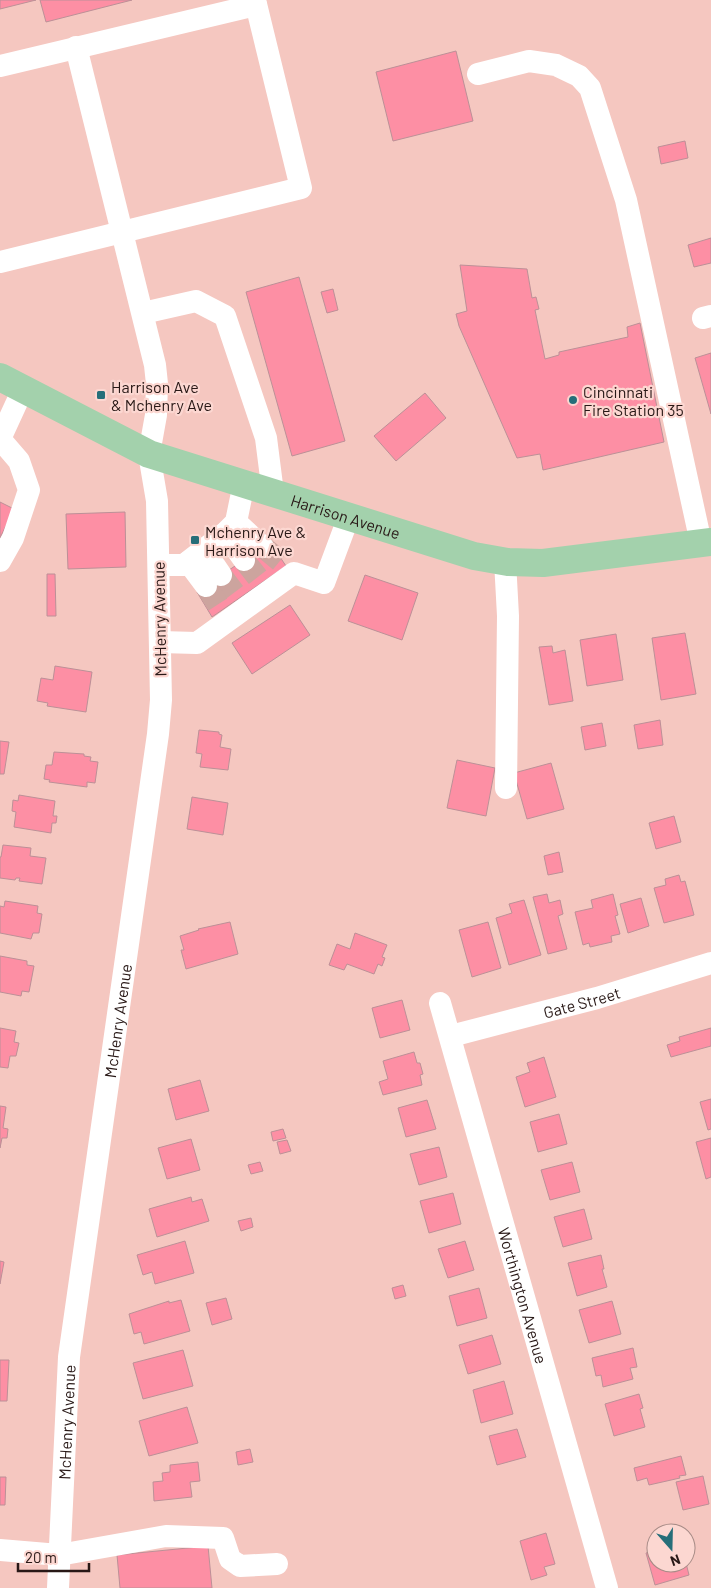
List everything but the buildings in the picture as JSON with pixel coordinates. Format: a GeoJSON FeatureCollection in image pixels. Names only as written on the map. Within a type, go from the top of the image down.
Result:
{"type":"FeatureCollection","features":[{"type":"Feature","properties":{"kind":"main road","name":"Harrison Avenue"},"geometry":{"type":"LineString","coordinates":[[12,383],[149,454],[474,556],[505,561],[543,562],[706,542]]}},
{"type":"Feature","properties":{"kind":"street"},"geometry":{"type":"LineString","coordinates":[[0,66],[255,2],[301,188],[0,262]]}},
{"type":"Feature","properties":{"kind":"street","name":"McHenry Avenue"},"geometry":{"type":"LineString","coordinates":[[58,1588],[69,1356],[158,734],[161,700],[157,501],[149,454],[156,415],[157,384],[155,364],[76,47]]}},
{"type":"Feature","properties":{"kind":"street"},"geometry":{"type":"LineString","coordinates":[[478,74],[528,61],[556,65],[579,76],[590,88],[626,200],[706,542]]}},
{"type":"Feature","properties":{"kind":"street"},"geometry":{"type":"LineString","coordinates":[[142,313],[196,301],[225,316],[266,438],[273,493]]}},
{"type":"Feature","properties":{"kind":"street"},"geometry":{"type":"LineString","coordinates":[[0,561],[13,538],[30,490],[19,461],[0,439],[12,383]]}},
{"type":"Feature","properties":{"kind":"street"},"geometry":{"type":"LineString","coordinates":[[158,565],[184,565],[230,528],[244,483]]}},
{"type":"Feature","properties":{"kind":"street"},"geometry":{"type":"LineString","coordinates":[[160,642],[197,643],[233,610],[290,570],[324,583],[349,516]]}},
{"type":"Feature","properties":{"kind":"street"},"geometry":{"type":"LineString","coordinates":[[230,528],[263,547]]}},
{"type":"Feature","properties":{"kind":"street"},"geometry":{"type":"LineString","coordinates":[[230,528],[244,560]]}},
{"type":"Feature","properties":{"kind":"street"},"geometry":{"type":"LineString","coordinates":[[196,556],[214,580]]}},
{"type":"Feature","properties":{"kind":"street"},"geometry":{"type":"LineString","coordinates":[[505,561],[508,616],[506,788]]}},
{"type":"Feature","properties":{"kind":"street","name":"Gate Street"},"geometry":{"type":"LineString","coordinates":[[451,1036],[597,998],[711,963]]}},
{"type":"Feature","properties":{"kind":"street","name":"Worthington Avenue"},"geometry":{"type":"LineString","coordinates":[[440,1003],[451,1036],[607,1588]]}},
{"type":"Feature","properties":{"kind":"street"},"geometry":{"type":"LineString","coordinates":[[0,1550],[59,1555],[166,1536],[223,1538],[230,1559],[240,1566],[276,1564]]}},
{"type":"Feature","properties":{"kind":"tunnel"},"geometry":{"type":"LineString","coordinates":[[263,547],[286,566]]}},
{"type":"Feature","properties":{"kind":"tunnel"},"geometry":{"type":"LineString","coordinates":[[244,560],[262,583]]}},
{"type":"Feature","properties":{"kind":"tunnel"},"geometry":{"type":"LineString","coordinates":[[221,575],[239,599]]}},
{"type":"Feature","properties":{"kind":"tunnel"},"geometry":{"type":"LineString","coordinates":[[206,586],[222,611]]}},
{"type":"Feature","properties":{"kind":"place","name":"Harrison Ave & Mchenry Ave"},"geometry":{"type":"Point","coordinates":[101,395]}},
{"type":"Feature","properties":{"kind":"place","name":"Cincinnati Fire Station 35"},"geometry":{"type":"Point","coordinates":[573,400]}},
{"type":"Feature","properties":{"kind":"place","name":"Mchenry Ave & Harrison Ave"},"geometry":{"type":"Point","coordinates":[195,540]}}]}
